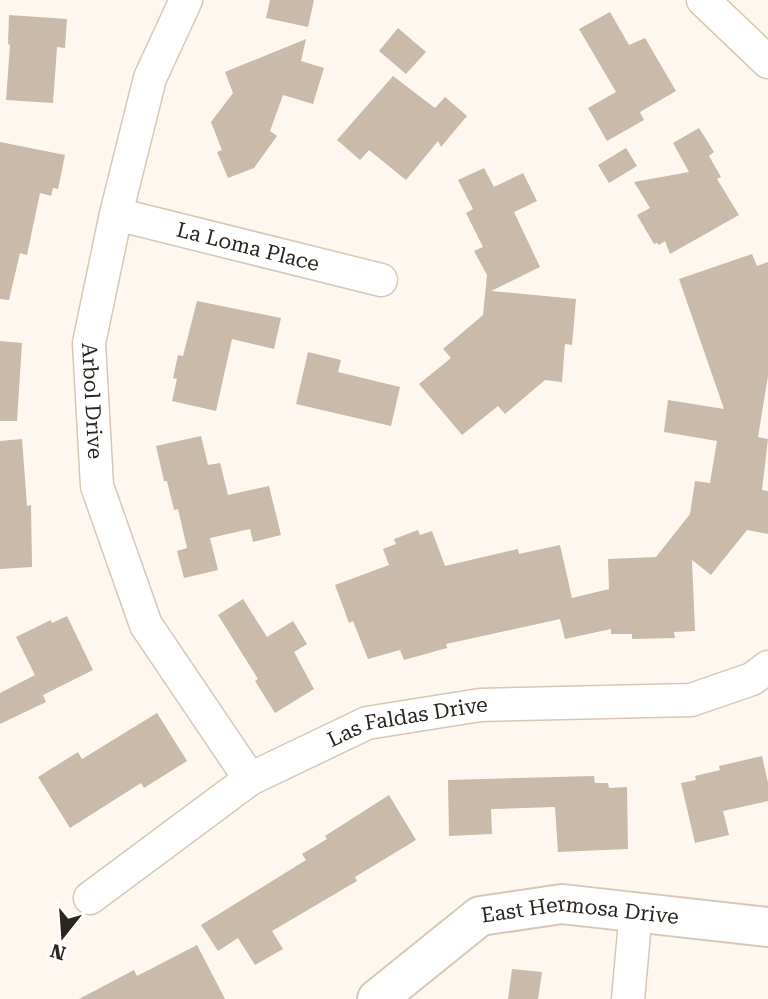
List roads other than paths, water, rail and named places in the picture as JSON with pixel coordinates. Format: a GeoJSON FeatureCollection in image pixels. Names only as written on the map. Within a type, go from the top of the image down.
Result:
{"type":"FeatureCollection","features":[{"type":"Feature","properties":{"kind":"street","name":"Arbol Drive"},"geometry":{"type":"LineString","coordinates":[[186,0],[150,78],[116,214],[89,343],[97,486],[146,625],[250,779]]}},
{"type":"Feature","properties":{"kind":"street"},"geometry":{"type":"LineString","coordinates":[[703,0],[768,62]]}},
{"type":"Feature","properties":{"kind":"street","name":"La Loma Place"},"geometry":{"type":"LineString","coordinates":[[116,214],[381,280]]}},
{"type":"Feature","properties":{"kind":"street","name":"Las Faldas Drive"},"geometry":{"type":"LineString","coordinates":[[90,898],[250,779],[367,723],[480,705],[691,700],[752,679],[768,667]]}},
{"type":"Feature","properties":{"kind":"street","name":"East Hermosa Drive"},"geometry":{"type":"LineString","coordinates":[[377,999],[480,916],[562,904],[768,927]]}},
{"type":"Feature","properties":{"kind":"street"},"geometry":{"type":"LineString","coordinates":[[628,999],[636,911]]}}]}
